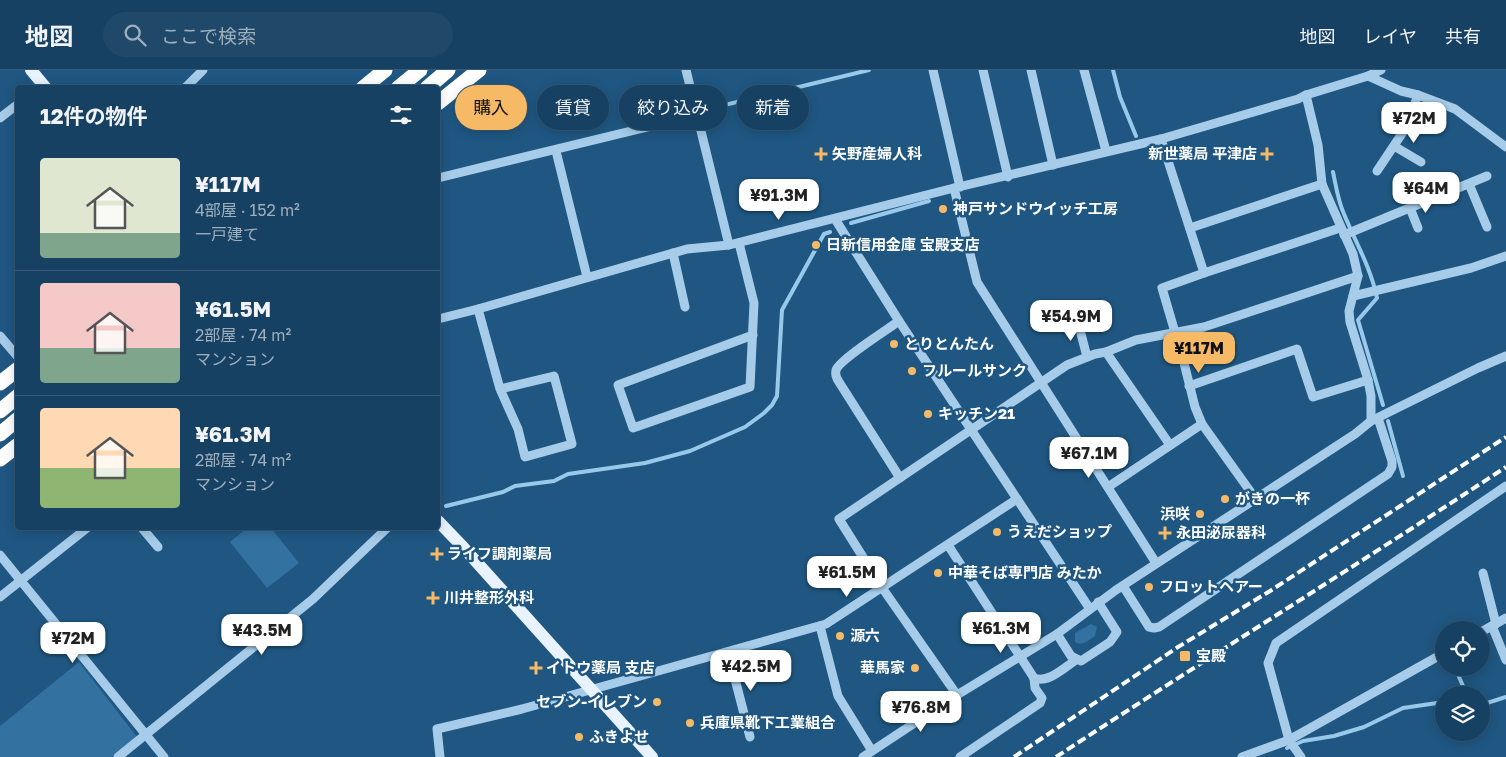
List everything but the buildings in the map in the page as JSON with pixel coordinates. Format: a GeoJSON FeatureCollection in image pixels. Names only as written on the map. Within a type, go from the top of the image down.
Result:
{"type":"FeatureCollection","features":[{"type":"Feature","properties":{"kind":"highway"},"geometry":{"type":"LineString","coordinates":[[367,85],[385,70]]}},
{"type":"Feature","properties":{"kind":"highway"},"geometry":{"type":"LineString","coordinates":[[402,85],[420,70]]}},
{"type":"Feature","properties":{"kind":"highway"},"geometry":{"type":"LineString","coordinates":[[430,85],[448,70]]}},
{"type":"Feature","properties":{"kind":"highway"},"geometry":{"type":"LineString","coordinates":[[440,101],[479,70]]}},
{"type":"Feature","properties":{"kind":"highway"},"geometry":{"type":"LineString","coordinates":[[0,383],[15,371]]}},
{"type":"Feature","properties":{"kind":"highway"},"geometry":{"type":"LineString","coordinates":[[0,410],[15,398]]}},
{"type":"Feature","properties":{"kind":"highway"},"geometry":{"type":"LineString","coordinates":[[0,434],[15,422]]}},
{"type":"Feature","properties":{"kind":"highway"},"geometry":{"type":"LineString","coordinates":[[0,459],[15,447]]}},
{"type":"Feature","properties":{"kind":"main road"},"geometry":{"type":"LineString","coordinates":[[30,70],[41,85]]}},
{"type":"Feature","properties":{"kind":"main road"},"geometry":{"type":"LineString","coordinates":[[440,522],[652,757]]}},
{"type":"Feature","properties":{"kind":"street"},"geometry":{"type":"LineString","coordinates":[[190,85],[203,70]]}},
{"type":"Feature","properties":{"kind":"street"},"geometry":{"type":"LineString","coordinates":[[686,70],[689,85]]}},
{"type":"Feature","properties":{"kind":"street"},"geometry":{"type":"LineString","coordinates":[[933,70],[977,282],[1156,563]]}},
{"type":"Feature","properties":{"kind":"street"},"geometry":{"type":"LineString","coordinates":[[983,70],[1008,177]]}},
{"type":"Feature","properties":{"kind":"street"},"geometry":{"type":"LineString","coordinates":[[1031,70],[1053,165]]}},
{"type":"Feature","properties":{"kind":"street"},"geometry":{"type":"LineString","coordinates":[[1084,70],[1106,151]]}},
{"type":"Feature","properties":{"kind":"street"},"geometry":{"type":"LineString","coordinates":[[440,318],[686,249],[729,246],[835,218],[1161,139],[1298,99],[1381,70]]}},
{"type":"Feature","properties":{"kind":"street"},"geometry":{"type":"LineString","coordinates":[[1368,76],[1401,91],[1418,95],[1455,109],[1506,147]]}},
{"type":"Feature","properties":{"kind":"street"},"geometry":{"type":"LineString","coordinates":[[1123,586],[1149,627],[1159,627],[1388,474],[1392,467],[1392,461],[1375,419],[1368,380],[1350,322],[1349,311],[1358,276],[1353,254],[1347,232],[1322,184],[1318,145],[1306,95]]}},
{"type":"Feature","properties":{"kind":"street"},"geometry":{"type":"LineString","coordinates":[[1377,171],[1405,129],[1418,95]]}},
{"type":"Feature","properties":{"kind":"street"},"geometry":{"type":"LineString","coordinates":[[0,118],[15,106]]}},
{"type":"Feature","properties":{"kind":"street"},"geometry":{"type":"LineString","coordinates":[[440,178],[638,130]]}},
{"type":"Feature","properties":{"kind":"street"},"geometry":{"type":"LineString","coordinates":[[700,130],[729,246]]}},
{"type":"Feature","properties":{"kind":"street"},"geometry":{"type":"LineString","coordinates":[[1161,139],[1204,273]]}},
{"type":"Feature","properties":{"kind":"street"},"geometry":{"type":"LineString","coordinates":[[1394,146],[1422,162]]}},
{"type":"Feature","properties":{"kind":"street"},"geometry":{"type":"LineString","coordinates":[[556,155],[587,277]]}},
{"type":"Feature","properties":{"kind":"street"},"geometry":{"type":"LineString","coordinates":[[1255,498],[1202,424],[1195,407],[1162,288],[1204,273],[1347,232],[1487,176]]}},
{"type":"Feature","properties":{"kind":"street"},"geometry":{"type":"LineString","coordinates":[[1190,228],[1322,184]]}},
{"type":"Feature","properties":{"kind":"street"},"geometry":{"type":"LineString","coordinates":[[1469,184],[1487,227]]}},
{"type":"Feature","properties":{"kind":"street"},"geometry":{"type":"LineString","coordinates":[[1410,208],[1418,228]]}},
{"type":"Feature","properties":{"kind":"street"},"geometry":{"type":"LineString","coordinates":[[835,218],[899,321],[1090,609]]}},
{"type":"Feature","properties":{"kind":"street"},"geometry":{"type":"LineString","coordinates":[[739,243],[754,303],[753,335],[750,387],[633,428],[618,384],[753,335]]}},
{"type":"Feature","properties":{"kind":"street"},"geometry":{"type":"LineString","coordinates":[[673,253],[685,307]]}},
{"type":"Feature","properties":{"kind":"street"},"geometry":{"type":"LineString","coordinates":[[1353,296],[1471,268],[1506,256]]}},
{"type":"Feature","properties":{"kind":"street"},"geometry":{"type":"LineString","coordinates":[[957,695],[838,519],[1067,365],[1136,340],[1175,331],[1204,327],[1358,276]]}},
{"type":"Feature","properties":{"kind":"street"},"geometry":{"type":"LineString","coordinates":[[478,309],[500,389],[518,429],[525,457],[572,444],[554,376],[500,389]]}},
{"type":"Feature","properties":{"kind":"street"},"geometry":{"type":"LineString","coordinates":[[899,321],[843,361],[836,370],[836,375],[900,478]]}},
{"type":"Feature","properties":{"kind":"street"},"geometry":{"type":"LineString","coordinates":[[1078,322],[1086,357]]}},
{"type":"Feature","properties":{"kind":"street"},"geometry":{"type":"LineString","coordinates":[[0,336],[15,354]]}},
{"type":"Feature","properties":{"kind":"street"},"geometry":{"type":"LineString","coordinates":[[1189,386],[1297,349],[1313,397],[1368,380]]}},
{"type":"Feature","properties":{"kind":"street"},"geometry":{"type":"LineString","coordinates":[[1106,352],[1170,445]]}},
{"type":"Feature","properties":{"kind":"street"},"geometry":{"type":"LineString","coordinates":[[863,757],[957,695],[1057,634],[1098,602],[1375,419],[1506,356]]}},
{"type":"Feature","properties":{"kind":"street"},"geometry":{"type":"LineString","coordinates":[[1108,487],[1202,424]]}},
{"type":"Feature","properties":{"kind":"street"},"geometry":{"type":"LineString","coordinates":[[1301,757],[1289,740],[1268,663],[1276,643],[1506,486]]}},
{"type":"Feature","properties":{"kind":"street"},"geometry":{"type":"LineString","coordinates":[[440,757],[438,729],[522,709],[820,626],[834,620],[1017,499]]}},
{"type":"Feature","properties":{"kind":"street"},"geometry":{"type":"LineString","coordinates":[[0,597],[84,530]]}},
{"type":"Feature","properties":{"kind":"street"},"geometry":{"type":"LineString","coordinates":[[144,530],[158,547]]}},
{"type":"Feature","properties":{"kind":"street"},"geometry":{"type":"LineString","coordinates":[[118,757],[313,599],[385,530]]}},
{"type":"Feature","properties":{"kind":"street"},"geometry":{"type":"LineString","coordinates":[[948,545],[1034,678],[1035,688],[1042,698],[1040,703],[960,757]]}},
{"type":"Feature","properties":{"kind":"street"},"geometry":{"type":"LineString","coordinates":[[0,555],[164,757]]}},
{"type":"Feature","properties":{"kind":"street"},"geometry":{"type":"LineString","coordinates":[[1483,573],[1494,625],[1506,660]]}},
{"type":"Feature","properties":{"kind":"street"},"geometry":{"type":"LineString","coordinates":[[1034,678],[1046,680],[1076,660],[1090,657],[1116,637],[1117,632],[1115,628],[1098,602]]}},
{"type":"Feature","properties":{"kind":"street"},"geometry":{"type":"LineString","coordinates":[[1490,627],[1506,618]]}},
{"type":"Feature","properties":{"kind":"street"},"geometry":{"type":"LineString","coordinates":[[820,626],[838,696],[872,751]]}},
{"type":"Feature","properties":{"kind":"street"},"geometry":{"type":"LineString","coordinates":[[1057,634],[1071,656],[1076,660]]}},
{"type":"Feature","properties":{"kind":"street"},"geometry":{"type":"LineString","coordinates":[[728,652],[750,737]]}},
{"type":"Feature","properties":{"kind":"street"},"geometry":{"type":"LineString","coordinates":[[1242,757],[1289,740],[1435,658]]}},
{"type":"Feature","properties":{"kind":"shaded area"},"geometry":{"type":"Polygon","coordinates":[[[245,530],[273,530],[299,563],[267,588],[230,542],[245,530]]]}},
{"type":"Feature","properties":{"kind":"shaded area"},"geometry":{"type":"Polygon","coordinates":[[[1091,624],[1097,627],[1095,636],[1080,644],[1075,642],[1075,633],[1091,624]]]}},
{"type":"Feature","properties":{"kind":"shaded area"},"geometry":{"type":"Polygon","coordinates":[[[79,662],[137,737],[112,757],[0,757],[0,726],[79,662]]]}},
{"type":"Feature","properties":{"kind":"waterway"},"geometry":{"type":"LineString","coordinates":[[727,104],[869,70]]}},
{"type":"Feature","properties":{"kind":"waterway"},"geometry":{"type":"LineString","coordinates":[[1113,70],[1120,97],[1136,136]]}},
{"type":"Feature","properties":{"kind":"waterway"},"geometry":{"type":"LineString","coordinates":[[1333,172],[1342,209],[1367,265],[1377,298],[1358,320],[1383,405]]}},
{"type":"Feature","properties":{"kind":"waterway"},"geometry":{"type":"LineString","coordinates":[[851,223],[929,201]]}},
{"type":"Feature","properties":{"kind":"waterway"},"geometry":{"type":"LineString","coordinates":[[446,506],[503,492],[515,486],[554,481],[568,474],[645,463],[690,451],[745,427],[764,413],[777,396],[782,310],[824,234],[830,232]]}},
{"type":"Feature","properties":{"kind":"waterway"},"geometry":{"type":"LineString","coordinates":[[1388,421],[1403,476]]}},
{"type":"Feature","properties":{"kind":"waterway"},"geometry":{"type":"LineString","coordinates":[[1459,676],[1463,686]]}},
{"type":"Feature","properties":{"kind":"waterway"},"geometry":{"type":"LineString","coordinates":[[1490,702],[1506,697]]}},
{"type":"Feature","properties":{"kind":"waterway"},"geometry":{"type":"LineString","coordinates":[[1287,748],[1303,741],[1334,736],[1364,727],[1403,708],[1435,703]]}},
{"type":"Feature","properties":{"kind":"railway"},"geometry":{"type":"LineString","coordinates":[[1014,757],[1178,647],[1270,591],[1506,437]]}},
{"type":"Feature","properties":{"kind":"railway"},"geometry":{"type":"LineString","coordinates":[[1056,757],[1506,467]]}},
{"type":"Feature","properties":{"kind":"place","name":"矢野産婦人科"},"geometry":{"type":"Point","coordinates":[821,154]}},
{"type":"Feature","properties":{"kind":"place","name":"新世薬局 平津店"},"geometry":{"type":"Point","coordinates":[1267,154]}},
{"type":"Feature","properties":{"kind":"place","name":"神戸サンドウイッチ工房"},"geometry":{"type":"Point","coordinates":[943,209]}},
{"type":"Feature","properties":{"kind":"place","name":"日新信用金庫 宝殿支店"},"geometry":{"type":"Point","coordinates":[816,245]}},
{"type":"Feature","properties":{"kind":"place","name":"とりとんたん"},"geometry":{"type":"Point","coordinates":[894,344]}},
{"type":"Feature","properties":{"kind":"place","name":"フルールサンク"},"geometry":{"type":"Point","coordinates":[912,371]}},
{"type":"Feature","properties":{"kind":"place","name":"キッチン21"},"geometry":{"type":"Point","coordinates":[928,414]}},
{"type":"Feature","properties":{"kind":"place","name":"がきの一杯"},"geometry":{"type":"Point","coordinates":[1225,499]}},
{"type":"Feature","properties":{"kind":"place","name":"浜咲"},"geometry":{"type":"Point","coordinates":[1200,514]}},
{"type":"Feature","properties":{"kind":"place","name":"うえだショップ"},"geometry":{"type":"Point","coordinates":[997,532]}},
{"type":"Feature","properties":{"kind":"place","name":"永田泌尿器科"},"geometry":{"type":"Point","coordinates":[1165,533]}},
{"type":"Feature","properties":{"kind":"place","name":"ライフ調剤薬局"},"geometry":{"type":"Point","coordinates":[437,554]}},
{"type":"Feature","properties":{"kind":"place","name":"中華そば専門店 みたか"},"geometry":{"type":"Point","coordinates":[938,573]}},
{"type":"Feature","properties":{"kind":"place","name":"フロットヘアー"},"geometry":{"type":"Point","coordinates":[1149,587]}},
{"type":"Feature","properties":{"kind":"place","name":"川井整形外科"},"geometry":{"type":"Point","coordinates":[433,598]}},
{"type":"Feature","properties":{"kind":"place","name":"源六"},"geometry":{"type":"Point","coordinates":[840,636]}},
{"type":"Feature","properties":{"kind":"place","name":"宝殿"},"geometry":{"type":"Point","coordinates":[1185,656]}},
{"type":"Feature","properties":{"kind":"place","name":"イトウ薬局 支店"},"geometry":{"type":"Point","coordinates":[536,668]}},
{"type":"Feature","properties":{"kind":"place","name":"華馬家"},"geometry":{"type":"Point","coordinates":[915,668]}},
{"type":"Feature","properties":{"kind":"place","name":"セブン-イレブン"},"geometry":{"type":"Point","coordinates":[657,702]}},
{"type":"Feature","properties":{"kind":"place","name":"兵庫県靴下工業組合"},"geometry":{"type":"Point","coordinates":[690,723]}},
{"type":"Feature","properties":{"kind":"place","name":"ふきよせ"},"geometry":{"type":"Point","coordinates":[579,737]}}]}
